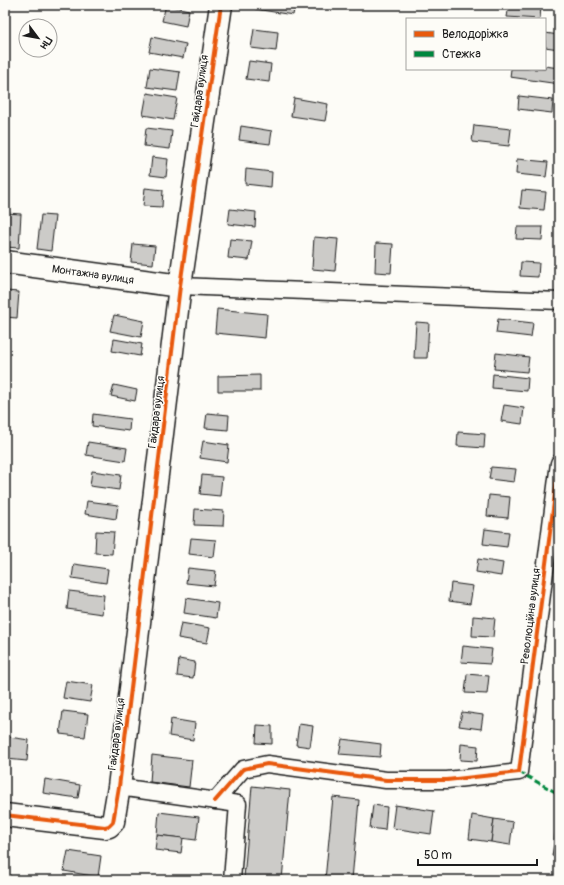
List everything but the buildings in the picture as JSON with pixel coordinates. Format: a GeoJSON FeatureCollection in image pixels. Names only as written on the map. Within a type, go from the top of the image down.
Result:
{"type":"FeatureCollection","features":[{"type":"Feature","properties":{"kind":"street","name":"Гайдара вулиця"},"geometry":{"type":"LineString","coordinates":[[5,815],[105,827],[109,826],[113,822],[119,788],[180,286],[221,5]]}},
{"type":"Feature","properties":{"kind":"street","name":"Монтажна вулиця"},"geometry":{"type":"LineString","coordinates":[[5,262],[180,286]]}},
{"type":"Feature","properties":{"kind":"street"},"geometry":{"type":"LineString","coordinates":[[180,286],[559,301]]}},
{"type":"Feature","properties":{"kind":"street","name":"Революційна вулиця"},"geometry":{"type":"LineString","coordinates":[[215,801],[243,768],[267,764],[386,780],[447,780],[519,772],[559,463]]}},
{"type":"Feature","properties":{"kind":"street"},"geometry":{"type":"LineString","coordinates":[[119,788],[238,804],[232,880]]}},
{"type":"Feature","properties":{"kind":"marked path"},"geometry":{"type":"LineString","coordinates":[[519,772],[559,794]]}},
{"type":"Feature","properties":{"kind":"cycle path"},"geometry":{"type":"LineString","coordinates":[[5,815],[105,827],[109,826],[113,822],[119,787],[180,286],[221,5]]}},
{"type":"Feature","properties":{"kind":"cycle path"},"geometry":{"type":"LineString","coordinates":[[215,801],[243,769],[267,764],[386,780],[447,780],[519,772],[559,463]]}}]}
